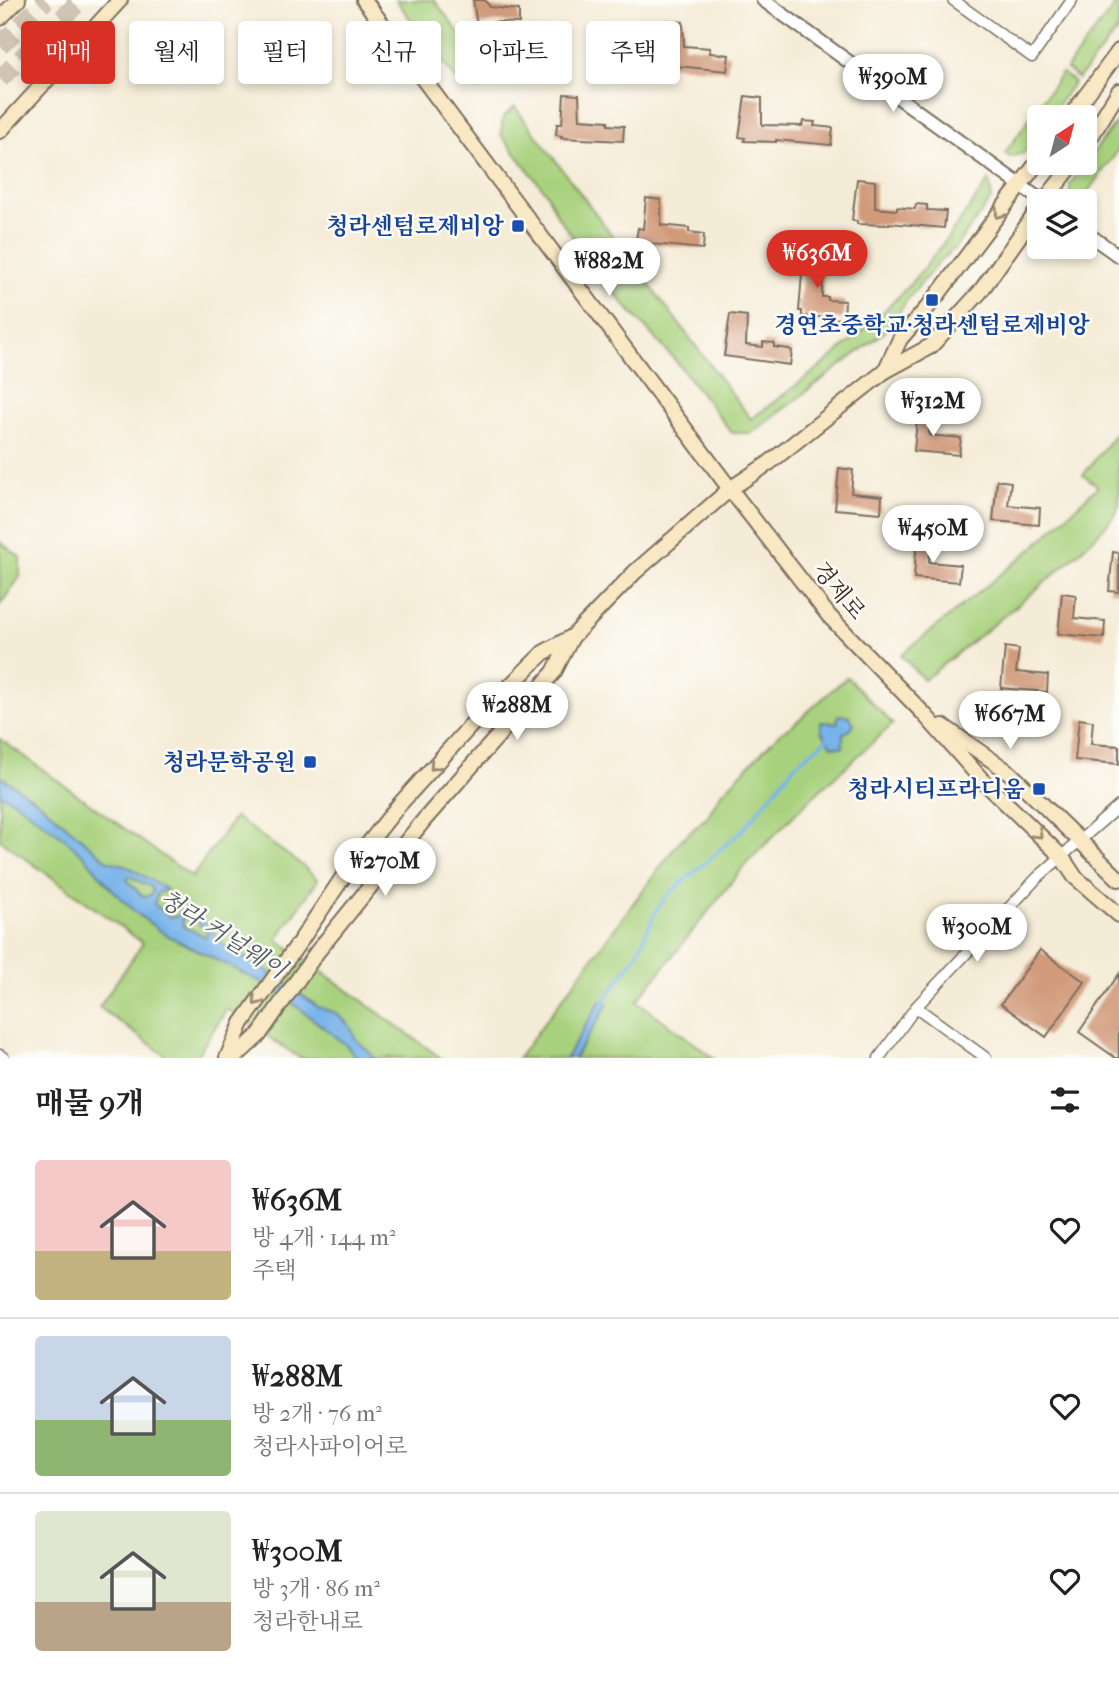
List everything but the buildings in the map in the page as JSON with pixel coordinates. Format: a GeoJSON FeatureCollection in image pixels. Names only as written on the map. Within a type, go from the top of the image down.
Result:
{"type":"FeatureCollection","features":[{"type":"Feature","properties":{"kind":"main road"},"geometry":{"type":"LineString","coordinates":[[0,18],[18,0]]}},
{"type":"Feature","properties":{"kind":"main road"},"geometry":{"type":"LineString","coordinates":[[0,131],[120,0]]}},
{"type":"Feature","properties":{"kind":"main road","name":"경제로"},"geometry":{"type":"LineString","coordinates":[[364,0],[730,489],[829,616],[924,713],[983,781],[1061,856],[1075,877],[1119,915]]}},
{"type":"Feature","properties":{"kind":"main road"},"geometry":{"type":"LineString","coordinates":[[1079,105],[1119,51]]}},
{"type":"Feature","properties":{"kind":"main road"},"geometry":{"type":"LineString","coordinates":[[1097,127],[1119,91]]}},
{"type":"Feature","properties":{"kind":"main road"},"geometry":{"type":"LineString","coordinates":[[885,371],[900,338],[933,301],[1028,175]]}},
{"type":"Feature","properties":{"kind":"main road"},"geometry":{"type":"LineString","coordinates":[[1053,189],[1064,175]]}},
{"type":"Feature","properties":{"kind":"main road"},"geometry":{"type":"LineString","coordinates":[[234,1058],[259,1035],[317,952],[424,820],[554,672],[572,637],[635,572],[730,489],[769,463],[885,371],[931,346],[980,292],[1027,225]]}},
{"type":"Feature","properties":{"kind":"main road"},"geometry":{"type":"LineString","coordinates":[[227,1058],[242,1023],[370,841],[443,756],[543,653],[572,637]]}},
{"type":"Feature","properties":{"kind":"main road","name":"경제로"},"geometry":{"type":"LineString","coordinates":[[924,713],[1010,773],[1119,877]]}},
{"type":"Feature","properties":{"kind":"street"},"geometry":{"type":"LineString","coordinates":[[763,0],[1027,190]]}},
{"type":"Feature","properties":{"kind":"street"},"geometry":{"type":"LineString","coordinates":[[953,0],[1032,57],[1072,0]]}},
{"type":"Feature","properties":{"kind":"street"},"geometry":{"type":"LineString","coordinates":[[1097,240],[1119,256]]}},
{"type":"Feature","properties":{"kind":"street"},"geometry":{"type":"LineString","coordinates":[[878,1058],[916,1007],[1037,878],[1119,806]]}},
{"type":"Feature","properties":{"kind":"street"},"geometry":{"type":"LineString","coordinates":[[916,1007],[986,1058]]}},
{"type":"Feature","properties":{"kind":"green space"},"geometry":{"type":"Polygon","coordinates":[[[396,0],[434,0],[455,28],[455,78],[441,60],[441,21],[412,21],[396,0]]]}},
{"type":"Feature","properties":{"kind":"green space"},"geometry":{"type":"Polygon","coordinates":[[[1119,0],[1119,29],[1078,79],[1066,69],[1119,0]]]}},
{"type":"Feature","properties":{"kind":"green space"},"geometry":{"type":"Polygon","coordinates":[[[1062,73],[1074,82],[1058,105],[1039,105],[1062,73]]]}},
{"type":"Feature","properties":{"kind":"green space"},"geometry":{"type":"Polygon","coordinates":[[[459,84],[488,84],[480,90],[459,84]]]}},
{"type":"Feature","properties":{"kind":"green space"},"geometry":{"type":"Polygon","coordinates":[[[515,107],[751,419],[828,360],[883,312],[935,254],[989,180],[992,198],[955,248],[939,262],[907,300],[887,330],[752,433],[732,433],[675,360],[622,302],[558,217],[547,194],[501,135],[503,117],[515,107]]]}},
{"type":"Feature","properties":{"kind":"green space"},"geometry":{"type":"Polygon","coordinates":[[[1119,118],[1119,149],[1090,189],[1070,189],[1070,184],[1077,175],[1097,175],[1097,148],[1119,118]]]}},
{"type":"Feature","properties":{"kind":"green space"},"geometry":{"type":"Polygon","coordinates":[[[1027,122],[1027,149],[1024,153],[1010,157],[1005,153],[1027,122]]]}},
{"type":"Feature","properties":{"kind":"green space"},"geometry":{"type":"Polygon","coordinates":[[[1119,429],[1119,505],[1110,520],[1063,566],[924,680],[901,655],[1033,548],[1098,486],[1083,475],[1119,429]]]}},
{"type":"Feature","properties":{"kind":"green space"},"geometry":{"type":"Polygon","coordinates":[[[0,542],[20,557],[20,577],[0,605],[0,542]]]}},
{"type":"Feature","properties":{"kind":"green space"},"geometry":{"type":"Polygon","coordinates":[[[847,677],[893,724],[806,803],[746,864],[637,1001],[714,1058],[518,1058],[679,842],[708,816],[719,796],[780,733],[793,725],[847,677]]]}},
{"type":"Feature","properties":{"kind":"green space"},"geometry":{"type":"Polygon","coordinates":[[[0,739],[192,877],[235,817],[303,866],[318,880],[277,939],[441,1058],[300,1058],[227,1009],[195,1058],[169,1058],[99,1007],[143,943],[0,840],[0,739]]]}},
{"type":"Feature","properties":{"kind":"water"},"geometry":{"type":"Polygon","coordinates":[[[838,715],[849,716],[854,724],[849,731],[843,733],[843,747],[832,746],[821,731],[821,722],[837,723],[838,715]]]}},
{"type":"Feature","properties":{"kind":"water"},"geometry":{"type":"Polygon","coordinates":[[[0,776],[39,802],[108,861],[125,865],[167,890],[158,893],[154,904],[170,917],[178,916],[182,910],[181,903],[206,924],[223,945],[281,979],[318,1007],[336,1013],[375,1058],[357,1058],[346,1045],[273,988],[164,934],[135,912],[64,838],[14,801],[0,794],[0,776]],[[129,876],[127,880],[142,896],[149,896],[153,892],[151,887],[129,876]],[[191,916],[182,919],[183,926],[206,937],[208,933],[191,916]]]}},
{"type":"Feature","properties":{"kind":"water"},"geometry":{"type":"Polygon","coordinates":[[[601,1000],[608,1004],[574,1058],[566,1058],[601,1000]]]}},
{"type":"Feature","properties":{"kind":"waterway"},"geometry":{"type":"LineString","coordinates":[[605,1000],[637,954],[657,909],[669,894],[743,830],[795,765],[827,739]]}},
{"type":"Feature","properties":{"kind":"tunnel"},"geometry":{"type":"LineString","coordinates":[[0,46],[46,0]]}},
{"type":"Feature","properties":{"kind":"tunnel"},"geometry":{"type":"LineString","coordinates":[[0,79],[81,0]]}},
{"type":"Feature","properties":{"kind":"place","name":"청라센텀로제비앙"},"geometry":{"type":"Point","coordinates":[518,226]}},
{"type":"Feature","properties":{"kind":"place","name":"경연초중학교·청라센텀로제비앙"},"geometry":{"type":"Point","coordinates":[932,300]}},
{"type":"Feature","properties":{"kind":"place","name":"청라문학공원"},"geometry":{"type":"Point","coordinates":[310,762]}},
{"type":"Feature","properties":{"kind":"place","name":"청라시티프라디움"},"geometry":{"type":"Point","coordinates":[1039,789]}},
{"type":"Feature","properties":{"kind":"water label","name":"청라 커널웨이"},"geometry":{"type":"Point","coordinates":[223,934]}}]}
